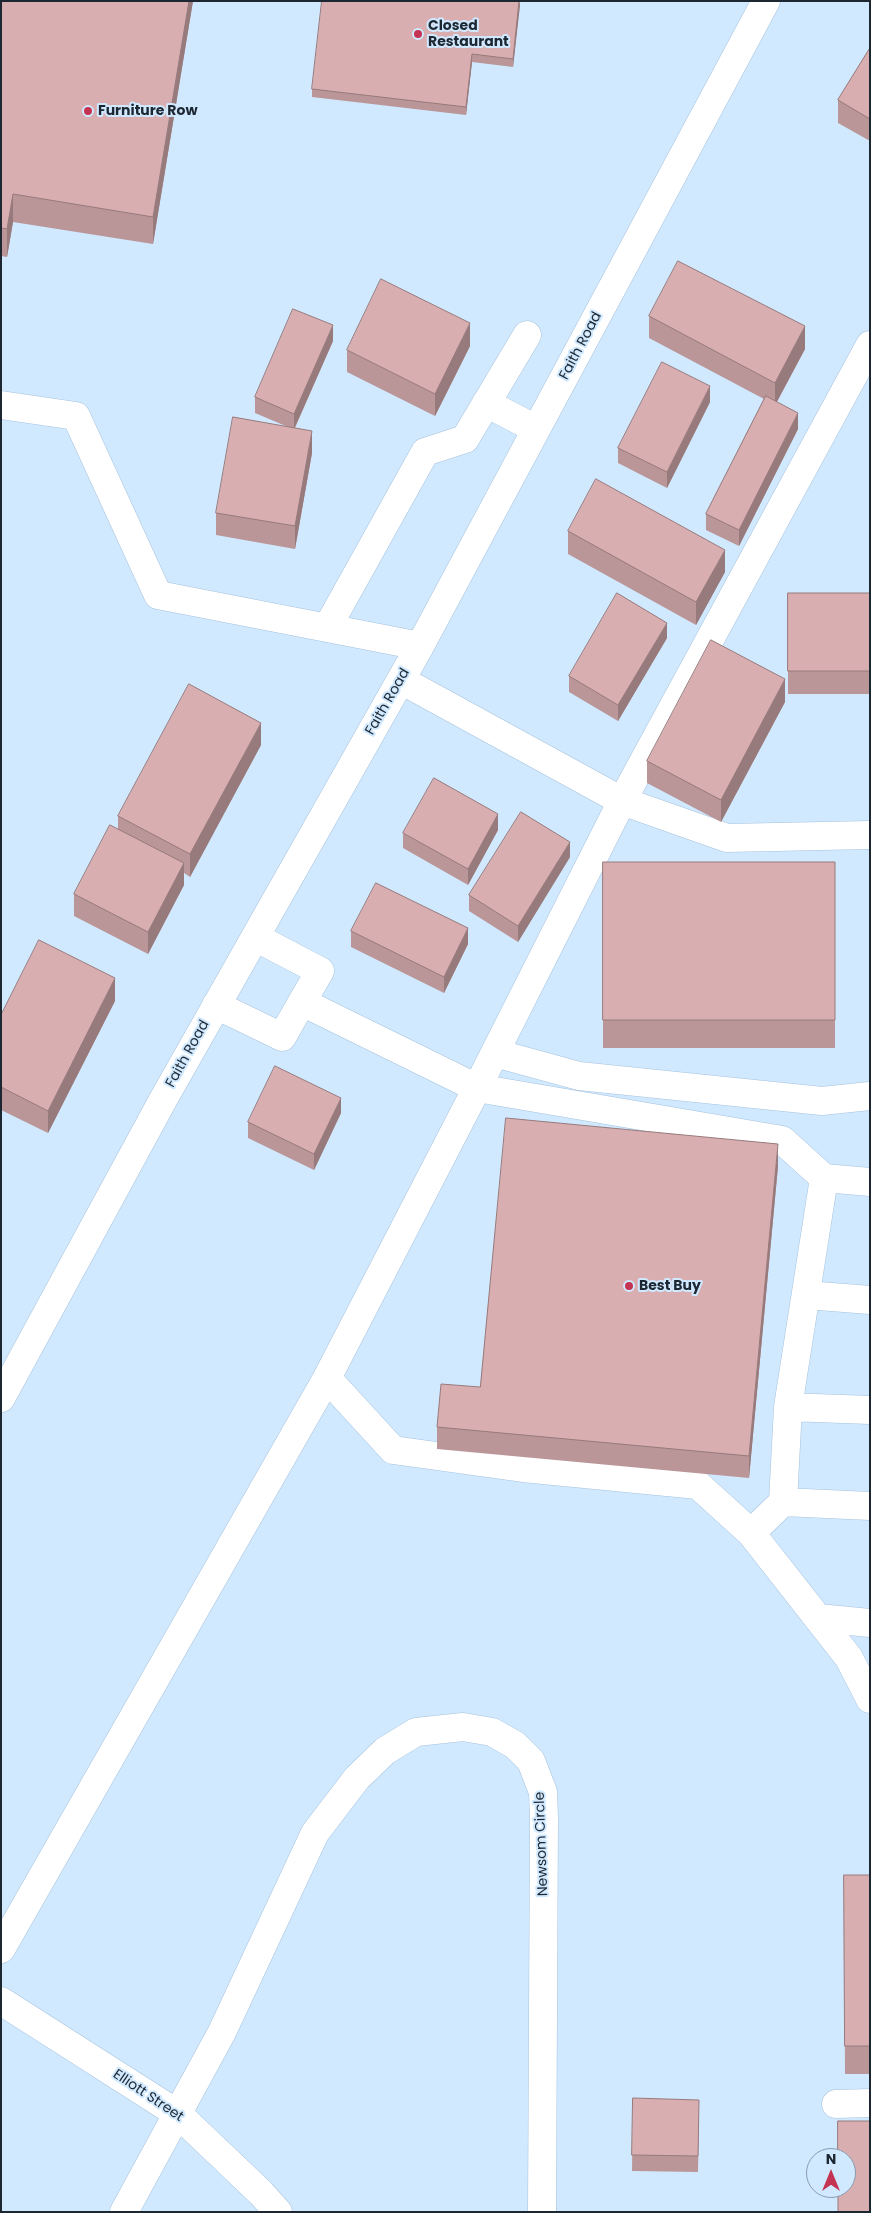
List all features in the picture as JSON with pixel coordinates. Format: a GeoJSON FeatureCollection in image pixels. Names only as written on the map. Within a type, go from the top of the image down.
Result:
{"type":"FeatureCollection","features":[{"type":"Feature","properties":{"kind":"street","name":"Faith Road"},"geometry":{"type":"LineString","coordinates":[[2,1393],[216,1006],[420,646],[766,1]]}},
{"type":"Feature","properties":{"kind":"street"},"geometry":{"type":"LineString","coordinates":[[327,628],[425,452],[464,439],[527,334]]}},
{"type":"Feature","properties":{"kind":"street"},"geometry":{"type":"LineString","coordinates":[[1,1949],[327,1378],[478,1088],[622,801],[870,345]]}},
{"type":"Feature","properties":{"kind":"street"},"geometry":{"type":"LineString","coordinates":[[486,403],[536,430]]}},
{"type":"Feature","properties":{"kind":"street"},"geometry":{"type":"LineString","coordinates":[[1,405],[76,416],[158,595],[420,646]]}},
{"type":"Feature","properties":{"kind":"street"},"geometry":{"type":"LineString","coordinates":[[401,680],[622,801],[727,838],[870,835]]}},
{"type":"Feature","properties":{"kind":"street"},"geometry":{"type":"LineString","coordinates":[[216,1006],[282,1037],[320,971],[255,937]]}},
{"type":"Feature","properties":{"kind":"street"},"geometry":{"type":"LineString","coordinates":[[302,1002],[478,1088],[782,1140],[824,1178],[870,1182]]}},
{"type":"Feature","properties":{"kind":"street"},"geometry":{"type":"LineString","coordinates":[[495,1053],[579,1076],[822,1101],[870,1096]]}},
{"type":"Feature","properties":{"kind":"street"},"geometry":{"type":"LineString","coordinates":[[751,1533],[783,1502],[788,1407],[824,1178]]}},
{"type":"Feature","properties":{"kind":"street"},"geometry":{"type":"LineString","coordinates":[[806,1295],[870,1300]]}},
{"type":"Feature","properties":{"kind":"street"},"geometry":{"type":"LineString","coordinates":[[327,1378],[393,1450],[523,1468],[698,1485],[751,1533],[849,1658],[870,1699]]}},
{"type":"Feature","properties":{"kind":"street"},"geometry":{"type":"LineString","coordinates":[[788,1407],[870,1410]]}},
{"type":"Feature","properties":{"kind":"street"},"geometry":{"type":"LineString","coordinates":[[783,1502],[870,1506]]}},
{"type":"Feature","properties":{"kind":"street"},"geometry":{"type":"LineString","coordinates":[[818,1618],[870,1623]]}},
{"type":"Feature","properties":{"kind":"street","name":"Newsom Circle"},"geometry":{"type":"LineString","coordinates":[[124,2212],[222,2032],[315,1833],[357,1778],[385,1751],[416,1732],[463,1727],[492,1732],[515,1745],[531,1761],[543,1792],[542,2212]]}},
{"type":"Feature","properties":{"kind":"street","name":"Elliott Street"},"geometry":{"type":"LineString","coordinates":[[1,2001],[178,2114],[261,2193],[278,2212]]}},
{"type":"Feature","properties":{"kind":"street"},"geometry":{"type":"LineString","coordinates":[[836,2104],[870,2103]]}},
{"type":"Feature","properties":{"kind":"building","name":"Furniture Row"},"geometry":{"type":"Polygon","coordinates":[[[1,1],[189,1],[153,217],[13,194],[7,229],[1,228],[1,1]]]}},
{"type":"Feature","properties":{"kind":"building","name":"Closed Restaurant"},"geometry":{"type":"Polygon","coordinates":[[[322,1],[519,1],[513,59],[472,54],[466,107],[312,89],[322,1]]]}},
{"type":"Feature","properties":{"kind":"building"},"geometry":{"type":"Polygon","coordinates":[[[870,48],[870,119],[838,100],[870,48]]]}},
{"type":"Feature","properties":{"kind":"building"},"geometry":{"type":"Polygon","coordinates":[[[678,261],[805,326],[775,383],[649,316],[678,261]]]}},
{"type":"Feature","properties":{"kind":"building"},"geometry":{"type":"Polygon","coordinates":[[[381,279],[470,323],[435,394],[347,350],[381,279]]]}},
{"type":"Feature","properties":{"kind":"building"},"geometry":{"type":"Polygon","coordinates":[[[293,309],[333,325],[294,414],[255,397],[293,309]]]}},
{"type":"Feature","properties":{"kind":"building"},"geometry":{"type":"Polygon","coordinates":[[[662,362],[710,386],[667,472],[618,448],[662,362]]]}},
{"type":"Feature","properties":{"kind":"building"},"geometry":{"type":"Polygon","coordinates":[[[766,396],[798,413],[739,530],[706,514],[766,396]]]}},
{"type":"Feature","properties":{"kind":"building"},"geometry":{"type":"Polygon","coordinates":[[[233,417],[312,431],[295,526],[216,513],[233,417]]]}},
{"type":"Feature","properties":{"kind":"building"},"geometry":{"type":"Polygon","coordinates":[[[596,479],[725,550],[696,602],[568,531],[596,479]]]}},
{"type":"Feature","properties":{"kind":"building"},"geometry":{"type":"Polygon","coordinates":[[[617,593],[667,623],[618,705],[569,676],[617,593]]]}},
{"type":"Feature","properties":{"kind":"building"},"geometry":{"type":"Polygon","coordinates":[[[788,593],[870,593],[870,671],[788,671],[788,593]]]}},
{"type":"Feature","properties":{"kind":"building"},"geometry":{"type":"Polygon","coordinates":[[[711,640],[785,679],[721,800],[647,761],[711,640]]]}},
{"type":"Feature","properties":{"kind":"building"},"geometry":{"type":"Polygon","coordinates":[[[189,684],[261,723],[190,854],[118,816],[189,684]]]}},
{"type":"Feature","properties":{"kind":"building"},"geometry":{"type":"Polygon","coordinates":[[[434,778],[498,814],[468,869],[403,833],[434,778]]]}},
{"type":"Feature","properties":{"kind":"building"},"geometry":{"type":"Polygon","coordinates":[[[521,812],[570,842],[518,926],[469,895],[521,812]]]}},
{"type":"Feature","properties":{"kind":"building"},"geometry":{"type":"Polygon","coordinates":[[[110,825],[184,863],[148,932],[74,894],[110,825]]]}},
{"type":"Feature","properties":{"kind":"building"},"geometry":{"type":"Polygon","coordinates":[[[603,862],[835,862],[835,1020],[603,1020],[603,862]]]}},
{"type":"Feature","properties":{"kind":"building"},"geometry":{"type":"Polygon","coordinates":[[[376,883],[468,928],[444,977],[351,931],[376,883]]]}},
{"type":"Feature","properties":{"kind":"building"},"geometry":{"type":"Polygon","coordinates":[[[39,940],[115,978],[48,1111],[1,1087],[1,1015],[39,940]]]}},
{"type":"Feature","properties":{"kind":"building"},"geometry":{"type":"Polygon","coordinates":[[[275,1066],[341,1098],[314,1154],[248,1122],[275,1066]]]}},
{"type":"Feature","properties":{"kind":"building","name":"Best Buy"},"geometry":{"type":"Polygon","coordinates":[[[506,1118],[778,1144],[749,1456],[437,1427],[441,1384],[480,1387],[506,1118]]]}},
{"type":"Feature","properties":{"kind":"building"},"geometry":{"type":"Polygon","coordinates":[[[844,1875],[870,1875],[870,2046],[845,2046],[844,1875]]]}},
{"type":"Feature","properties":{"kind":"building"},"geometry":{"type":"Polygon","coordinates":[[[633,2098],[699,2100],[698,2156],[632,2155],[633,2098]]]}},
{"type":"Feature","properties":{"kind":"building"},"geometry":{"type":"Polygon","coordinates":[[[838,2121],[870,2121],[870,2212],[838,2212],[838,2198],[856,2198],[856,2148],[838,2148],[838,2121]]]}},
{"type":"Feature","properties":{"kind":"place","name":"Closed Restaurant"},"geometry":{"type":"Point","coordinates":[418,34]}},
{"type":"Feature","properties":{"kind":"place","name":"Furniture Row"},"geometry":{"type":"Point","coordinates":[88,111]}},
{"type":"Feature","properties":{"kind":"place","name":"Best Buy"},"geometry":{"type":"Point","coordinates":[629,1286]}}]}
